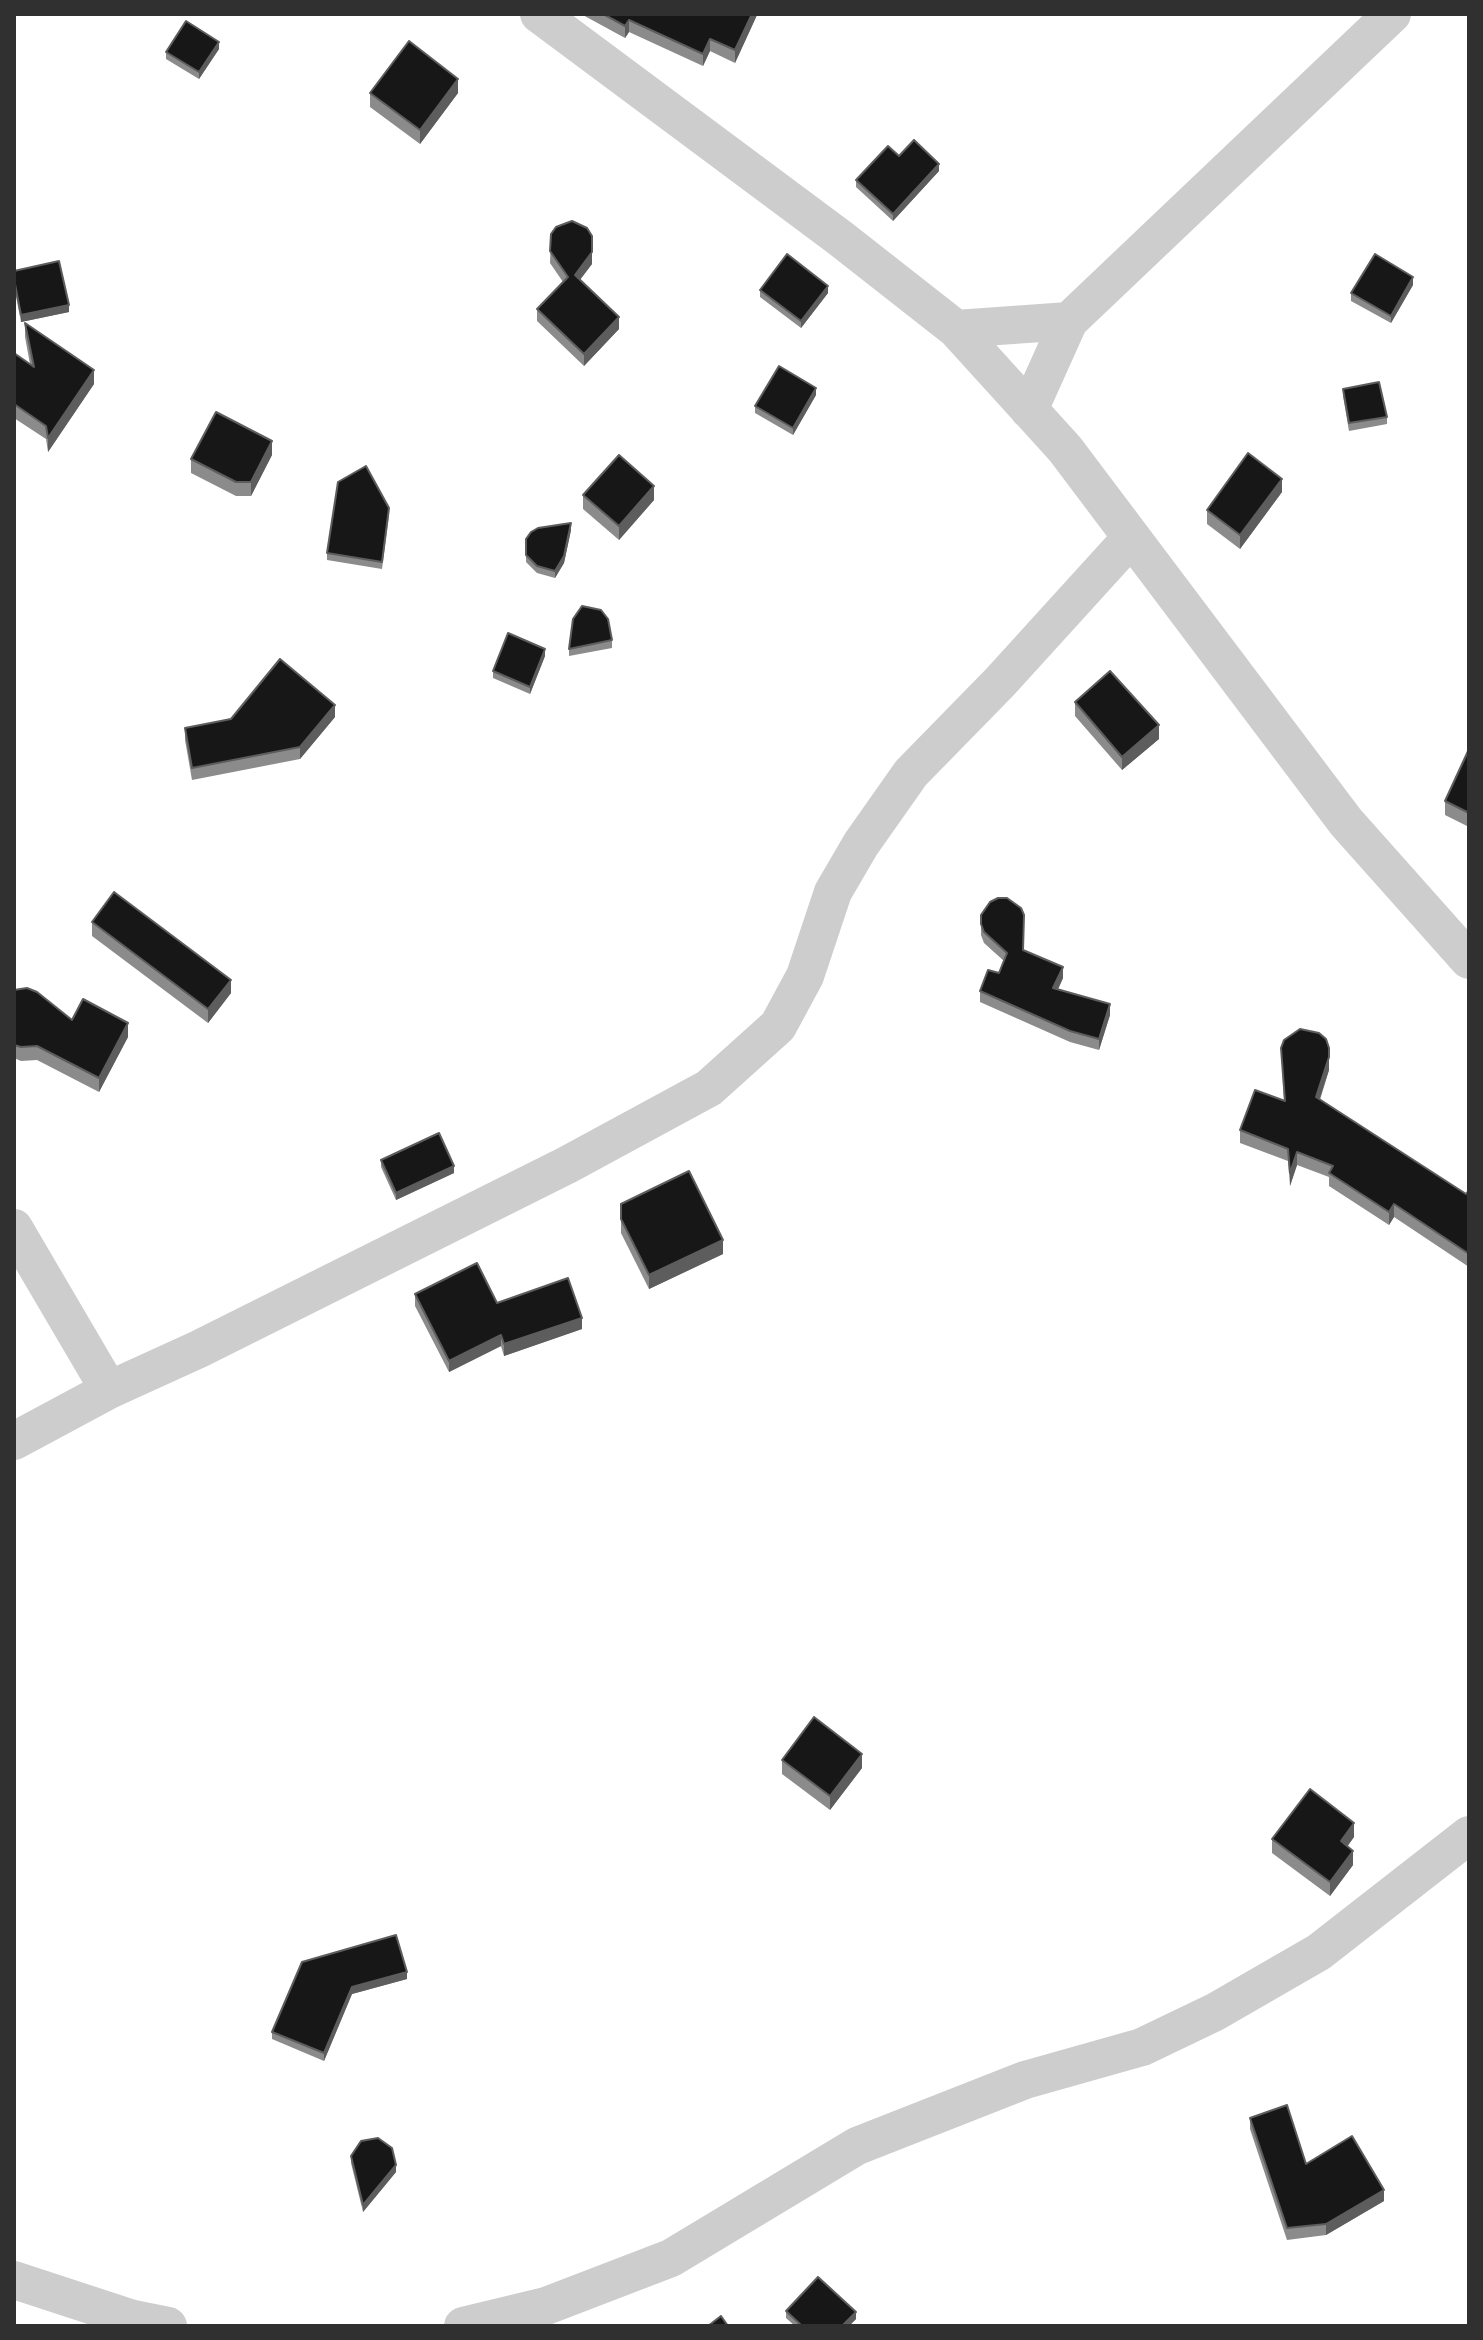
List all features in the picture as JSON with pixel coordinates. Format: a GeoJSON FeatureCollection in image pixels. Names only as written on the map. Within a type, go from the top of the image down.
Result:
{"type":"FeatureCollection","features":[{"type":"Feature","properties":{"kind":"street"},"geometry":{"type":"LineString","coordinates":[[539,14],[840,238],[956,329],[1065,449],[1346,822],[1469,960]]}},
{"type":"Feature","properties":{"kind":"street"},"geometry":{"type":"LineString","coordinates":[[1029,410],[1069,321],[1392,14]]}},
{"type":"Feature","properties":{"kind":"street"},"geometry":{"type":"LineString","coordinates":[[956,329],[1069,321]]}},
{"type":"Feature","properties":{"kind":"street"},"geometry":{"type":"LineString","coordinates":[[14,1441],[109,1390],[199,1349],[567,1165],[709,1088],[778,1026],[805,976],[833,892],[861,844],[911,773],[1000,682],[1130,539]]}},
{"type":"Feature","properties":{"kind":"street"},"geometry":{"type":"LineString","coordinates":[[14,1228],[109,1390]]}},
{"type":"Feature","properties":{"kind":"street"},"geometry":{"type":"LineString","coordinates":[[463,2326],[546,2306],[671,2258],[857,2146],[1025,2080],[1142,2047],[1215,2012],[1319,1952],[1469,1835]]}},
{"type":"Feature","properties":{"kind":"street"},"geometry":{"type":"LineString","coordinates":[[14,2280],[133,2319],[168,2326]]}},
{"type":"Feature","properties":{"kind":"building"},"geometry":{"type":"Polygon","coordinates":[[[603,14],[752,14],[735,50],[710,39],[703,54],[629,20],[625,26],[603,14]]]}},
{"type":"Feature","properties":{"kind":"building"},"geometry":{"type":"Polygon","coordinates":[[[186,21],[219,42],[199,72],[166,52],[186,21]]]}},
{"type":"Feature","properties":{"kind":"building"},"geometry":{"type":"Polygon","coordinates":[[[409,41],[458,79],[420,130],[370,93],[409,41]]]}},
{"type":"Feature","properties":{"kind":"building"},"geometry":{"type":"Polygon","coordinates":[[[914,140],[939,164],[893,214],[856,180],[888,146],[899,156],[914,140]]]}},
{"type":"Feature","properties":{"kind":"building"},"geometry":{"type":"Polygon","coordinates":[[[572,221],[587,228],[592,236],[592,252],[575,275],[619,317],[584,354],[537,309],[568,277],[550,251],[551,234],[556,227],[572,221]]]}},
{"type":"Feature","properties":{"kind":"building"},"geometry":{"type":"Polygon","coordinates":[[[787,254],[828,286],[801,321],[760,290],[787,254]]]}},
{"type":"Feature","properties":{"kind":"building"},"geometry":{"type":"Polygon","coordinates":[[[1375,254],[1413,277],[1391,316],[1351,293],[1375,254]]]}},
{"type":"Feature","properties":{"kind":"building"},"geometry":{"type":"Polygon","coordinates":[[[59,261],[69,305],[21,315],[14,271],[59,261]]]}},
{"type":"Feature","properties":{"kind":"building"},"geometry":{"type":"Polygon","coordinates":[[[25,323],[94,370],[48,438],[46,426],[14,404],[14,353],[34,367],[25,323]]]}},
{"type":"Feature","properties":{"kind":"building"},"geometry":{"type":"Polygon","coordinates":[[[779,366],[816,388],[793,428],[755,406],[779,366]]]}},
{"type":"Feature","properties":{"kind":"building"},"geometry":{"type":"Polygon","coordinates":[[[1379,382],[1387,417],[1349,423],[1343,389],[1379,382]]]}},
{"type":"Feature","properties":{"kind":"building"},"geometry":{"type":"Polygon","coordinates":[[[216,412],[272,441],[251,482],[236,482],[191,459],[216,412]]]}},
{"type":"Feature","properties":{"kind":"building"},"geometry":{"type":"Polygon","coordinates":[[[1248,453],[1282,479],[1240,535],[1207,510],[1248,453]]]}},
{"type":"Feature","properties":{"kind":"building"},"geometry":{"type":"Polygon","coordinates":[[[619,455],[654,486],[619,526],[583,495],[619,455]]]}},
{"type":"Feature","properties":{"kind":"building"},"geometry":{"type":"Polygon","coordinates":[[[366,466],[389,508],[382,562],[327,553],[338,482],[366,466]]]}},
{"type":"Feature","properties":{"kind":"building"},"geometry":{"type":"Polygon","coordinates":[[[571,523],[564,556],[555,571],[537,566],[526,555],[526,539],[531,532],[571,523]]]}},
{"type":"Feature","properties":{"kind":"building"},"geometry":{"type":"Polygon","coordinates":[[[582,606],[601,610],[608,619],[612,640],[569,649],[573,619],[582,606]]]}},
{"type":"Feature","properties":{"kind":"building"},"geometry":{"type":"Polygon","coordinates":[[[508,633],[545,649],[530,687],[493,671],[508,633]]]}},
{"type":"Feature","properties":{"kind":"building"},"geometry":{"type":"Polygon","coordinates":[[[280,659],[335,705],[300,747],[192,768],[185,728],[231,719],[280,659]]]}},
{"type":"Feature","properties":{"kind":"building"},"geometry":{"type":"Polygon","coordinates":[[[1110,671],[1159,725],[1122,757],[1075,702],[1110,671]]]}},
{"type":"Feature","properties":{"kind":"building"},"geometry":{"type":"Polygon","coordinates":[[[1469,749],[1469,813],[1445,801],[1469,749]]]}},
{"type":"Feature","properties":{"kind":"building"},"geometry":{"type":"Polygon","coordinates":[[[114,892],[231,980],[208,1009],[92,922],[114,892]]]}},
{"type":"Feature","properties":{"kind":"building"},"geometry":{"type":"Polygon","coordinates":[[[1007,898],[1021,908],[1024,915],[1023,950],[1063,967],[1053,988],[1110,1004],[1099,1039],[1070,1031],[980,991],[988,970],[999,973],[1007,953],[984,932],[981,924],[981,915],[990,902],[1007,898]]]}},
{"type":"Feature","properties":{"kind":"building"},"geometry":{"type":"Polygon","coordinates":[[[27,988],[37,992],[72,1020],[83,999],[128,1023],[99,1078],[37,1046],[14,1045],[14,990],[27,988]]]}},
{"type":"Feature","properties":{"kind":"building"},"geometry":{"type":"Polygon","coordinates":[[[1300,1029],[1319,1033],[1326,1039],[1329,1048],[1316,1097],[1466,1194],[1469,1190],[1469,1254],[1394,1204],[1389,1212],[1329,1173],[1333,1166],[1297,1152],[1290,1173],[1288,1149],[1240,1130],[1255,1090],[1285,1101],[1281,1048],[1284,1040],[1300,1029]]]}},
{"type":"Feature","properties":{"kind":"building"},"geometry":{"type":"Polygon","coordinates":[[[439,1133],[454,1166],[396,1193],[381,1160],[439,1133]]]}},
{"type":"Feature","properties":{"kind":"building"},"geometry":{"type":"Polygon","coordinates":[[[689,1171],[723,1240],[649,1275],[621,1219],[621,1204],[689,1171]]]}},
{"type":"Feature","properties":{"kind":"building"},"geometry":{"type":"Polygon","coordinates":[[[477,1263],[497,1303],[568,1278],[582,1318],[504,1344],[501,1335],[449,1361],[415,1294],[477,1263]]]}},
{"type":"Feature","properties":{"kind":"building"},"geometry":{"type":"Polygon","coordinates":[[[814,1717],[862,1754],[830,1796],[782,1760],[814,1717]]]}},
{"type":"Feature","properties":{"kind":"building"},"geometry":{"type":"Polygon","coordinates":[[[1310,1789],[1354,1823],[1341,1841],[1353,1851],[1330,1882],[1272,1839],[1310,1789]]]}},
{"type":"Feature","properties":{"kind":"building"},"geometry":{"type":"Polygon","coordinates":[[[396,1935],[407,1972],[352,1987],[324,2053],[272,2032],[302,1962],[396,1935]]]}},
{"type":"Feature","properties":{"kind":"building"},"geometry":{"type":"Polygon","coordinates":[[[1287,2105],[1306,2164],[1352,2136],[1384,2190],[1326,2224],[1287,2228],[1250,2118],[1287,2105]]]}},
{"type":"Feature","properties":{"kind":"building"},"geometry":{"type":"Polygon","coordinates":[[[378,2138],[392,2148],[396,2165],[363,2205],[351,2156],[361,2141],[378,2138]]]}},
{"type":"Feature","properties":{"kind":"building"},"geometry":{"type":"Polygon","coordinates":[[[818,2277],[856,2312],[842,2326],[802,2326],[786,2311],[818,2277]]]}},
{"type":"Feature","properties":{"kind":"building"},"geometry":{"type":"Polygon","coordinates":[[[721,2316],[728,2326],[708,2326],[721,2316]]]}}]}
